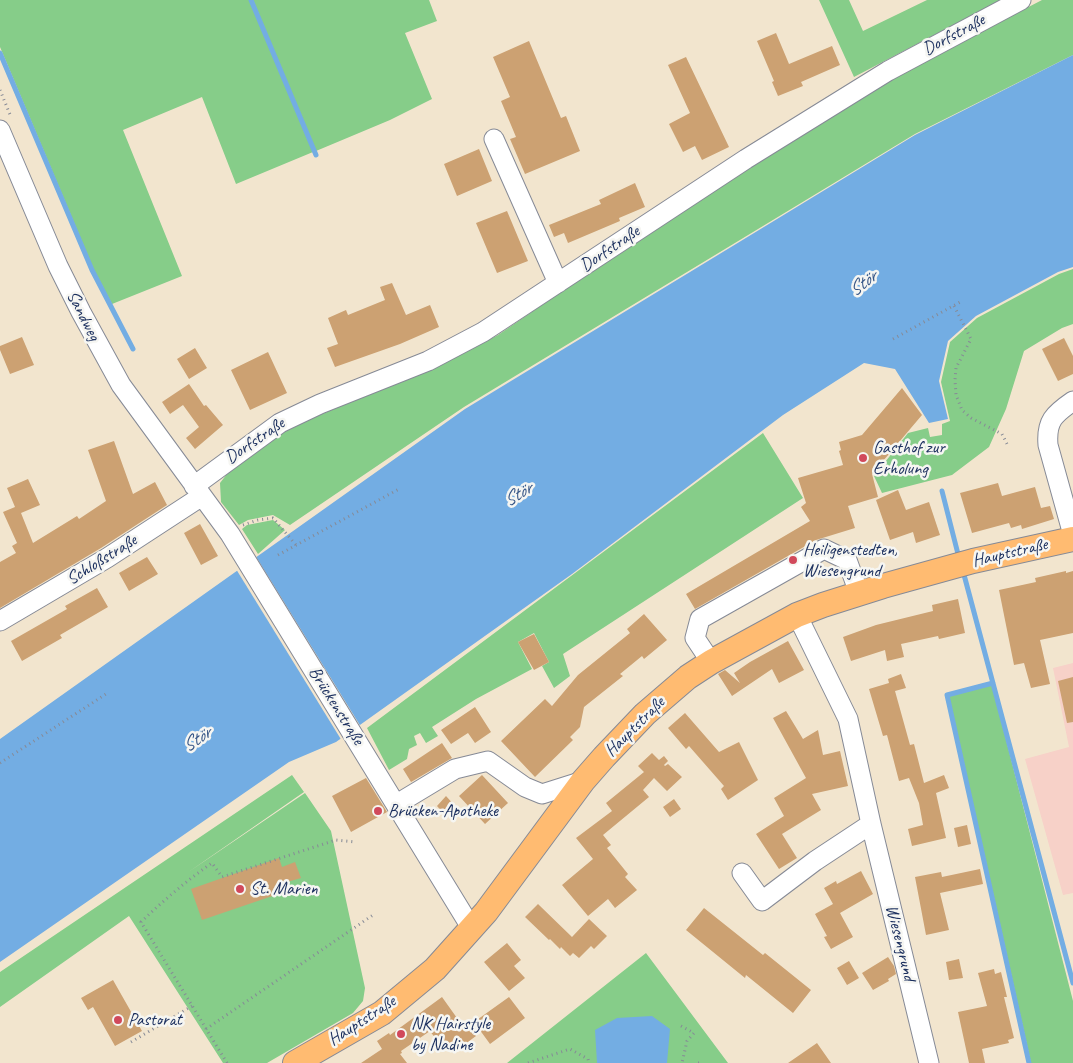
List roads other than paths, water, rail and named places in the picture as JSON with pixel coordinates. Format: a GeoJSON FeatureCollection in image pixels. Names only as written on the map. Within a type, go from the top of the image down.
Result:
{"type":"FeatureCollection","features":[{"type":"Feature","properties":{"kind":"main road","name":"Hauptstraße"},"geometry":{"type":"LineString","coordinates":[[294,1063],[382,1012],[435,968],[472,929],[583,781],[644,714],[688,677],[711,662],[797,615],[858,594],[965,563],[1073,540]]}},
{"type":"Feature","properties":{"kind":"street","name":"Dorfstraße"},"geometry":{"type":"LineString","coordinates":[[198,491],[280,422],[456,348],[484,332],[731,169],[888,71],[1021,0]]}},
{"type":"Feature","properties":{"kind":"street","name":"Sandweg"},"geometry":{"type":"LineString","coordinates":[[0,130],[7,170],[121,385],[198,491]]}},
{"type":"Feature","properties":{"kind":"street"},"geometry":{"type":"LineString","coordinates":[[494,139],[558,283]]}},
{"type":"Feature","properties":{"kind":"street"},"geometry":{"type":"LineString","coordinates":[[1073,401],[1052,419],[1046,430],[1048,445],[1073,535]]}},
{"type":"Feature","properties":{"kind":"street","name":"Brückenstraße"},"geometry":{"type":"LineString","coordinates":[[198,491],[233,538],[472,929]]}},
{"type":"Feature","properties":{"kind":"street","name":"Schloßstraße"},"geometry":{"type":"LineString","coordinates":[[0,621],[107,558],[198,491]]}},
{"type":"Feature","properties":{"kind":"street"},"geometry":{"type":"LineString","coordinates":[[711,662],[695,638],[700,619],[824,549],[847,560],[858,594]]}},
{"type":"Feature","properties":{"kind":"street","name":"Wiesengrund"},"geometry":{"type":"LineString","coordinates":[[797,615],[848,719],[871,824],[929,1063]]}},
{"type":"Feature","properties":{"kind":"street"},"geometry":{"type":"LineString","coordinates":[[397,804],[455,769],[488,761],[525,787],[542,794],[583,781]]}},
{"type":"Feature","properties":{"kind":"street"},"geometry":{"type":"LineString","coordinates":[[742,873],[762,901],[815,861],[871,824]]}},
{"type":"Feature","properties":{"kind":"water","name":"Stör"},"geometry":{"type":"Polygon","coordinates":[[[1073,55],[1073,267],[1058,272],[976,316],[948,341],[939,381],[948,419],[929,423],[895,369],[864,363],[783,415],[572,574],[336,742],[289,762],[0,962],[0,739],[465,409],[915,135],[1073,55]]]}},
{"type":"Feature","properties":{"kind":"water"},"geometry":{"type":"Polygon","coordinates":[[[652,1016],[670,1029],[667,1063],[597,1063],[595,1030],[617,1018],[652,1016]]]}},
{"type":"Feature","properties":{"kind":"waterway"},"geometry":{"type":"LineString","coordinates":[[251,0],[316,155]]}},
{"type":"Feature","properties":{"kind":"waterway"},"geometry":{"type":"LineString","coordinates":[[0,53],[92,270],[133,349]]}},
{"type":"Feature","properties":{"kind":"waterway"},"geometry":{"type":"LineString","coordinates":[[942,491],[959,558]]}},
{"type":"Feature","properties":{"kind":"waterway"},"geometry":{"type":"LineString","coordinates":[[963,571],[1073,983]]}},
{"type":"Feature","properties":{"kind":"waterway"},"geometry":{"type":"LineString","coordinates":[[993,683],[947,695],[1029,1063]]}},
{"type":"Feature","properties":{"kind":"place","name":"Gasthof zur Erholung"},"geometry":{"type":"Point","coordinates":[863,458]}},
{"type":"Feature","properties":{"kind":"place","name":"Heiligenstedten, Wiesengrund"},"geometry":{"type":"Point","coordinates":[793,560]}},
{"type":"Feature","properties":{"kind":"place","name":"Brücken-Apotheke"},"geometry":{"type":"Point","coordinates":[378,811]}},
{"type":"Feature","properties":{"kind":"place","name":"St. Marien"},"geometry":{"type":"Point","coordinates":[240,889]}},
{"type":"Feature","properties":{"kind":"place","name":"Pastorat"},"geometry":{"type":"Point","coordinates":[118,1020]}},
{"type":"Feature","properties":{"kind":"place","name":"NK Hairstyle by Nadine"},"geometry":{"type":"Point","coordinates":[401,1034]}}]}
